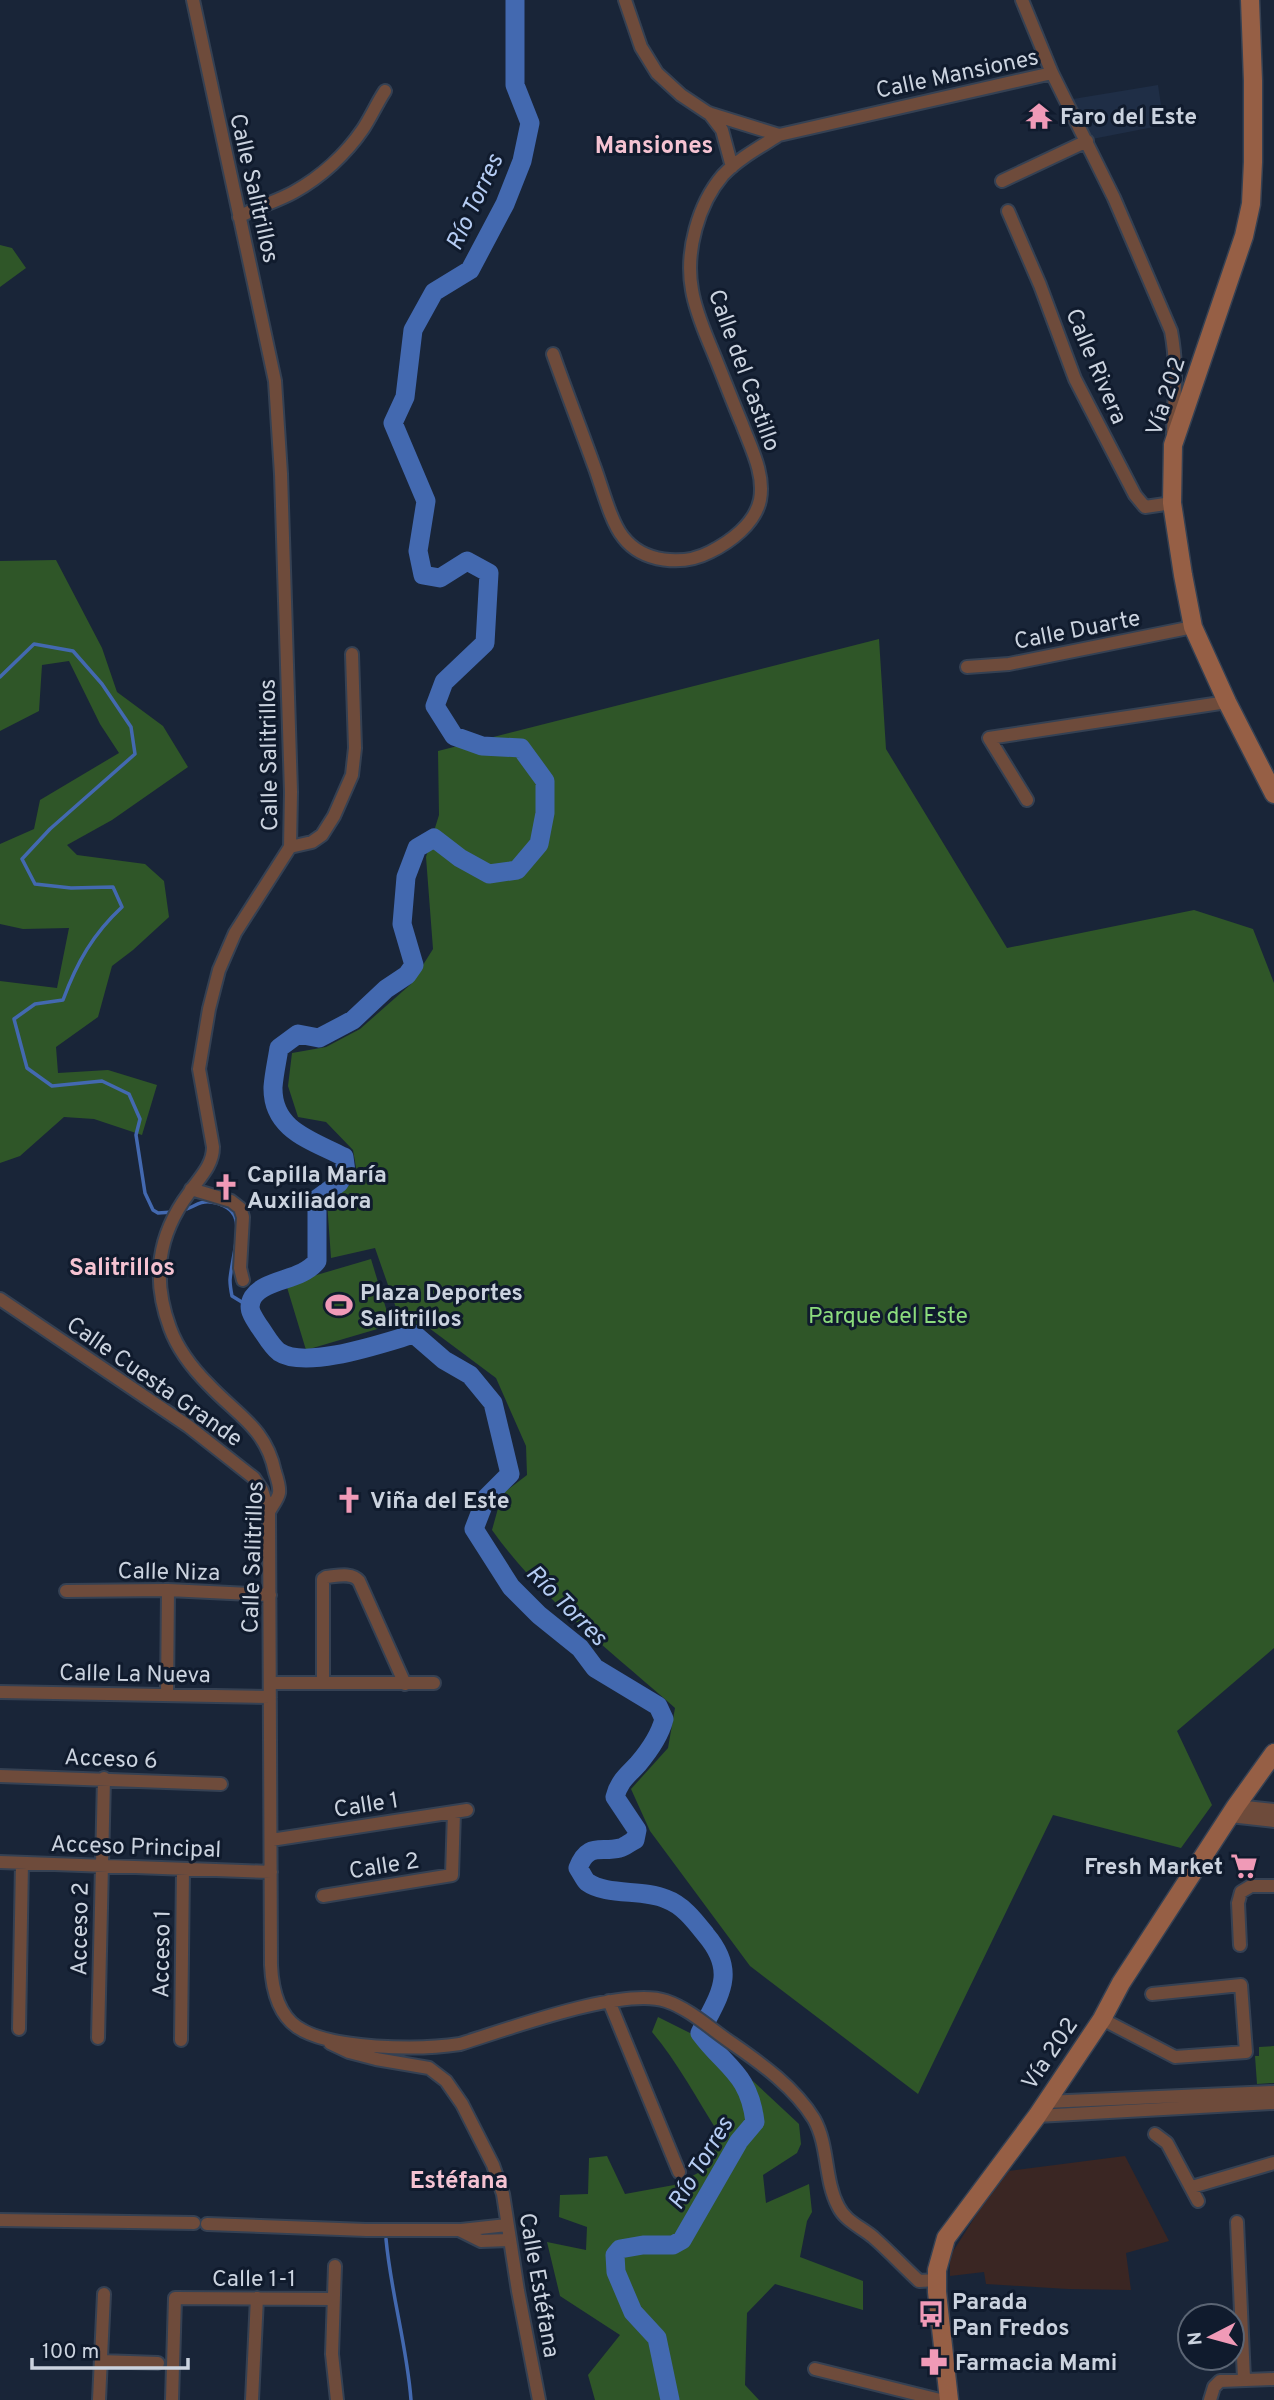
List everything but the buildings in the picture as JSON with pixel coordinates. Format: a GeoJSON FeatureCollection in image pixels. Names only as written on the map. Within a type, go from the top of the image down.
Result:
{"type":"FeatureCollection","features":[{"type":"Feature","properties":{"kind":"main road","name":"Vía 202"},"geometry":{"type":"LineString","coordinates":[[1250,0],[1253,80],[1251,204],[1244,236],[1172,445],[1172,503],[1193,627],[1227,702],[1274,794]]}},
{"type":"Feature","properties":{"kind":"main road","name":"Vía 202"},"geometry":{"type":"LineString","coordinates":[[950,2400],[937,2280],[939,2256],[946,2238],[1041,2109],[1102,2019],[1121,1983],[1274,1753]]}},
{"type":"Feature","properties":{"kind":"street","name":"Calle Salitrillos"},"geometry":{"type":"LineString","coordinates":[[193,0],[275,381],[281,474],[290,848],[235,933],[219,970],[202,1042],[199,1069],[213,1147],[212,1161],[173,1219],[163,1243],[159,1270],[170,1327],[180,1350],[209,1385],[248,1419],[263,1439],[273,1458],[279,1493],[270,1512],[271,1965],[275,1997],[295,2026],[314,2036],[373,2046],[438,2048],[609,2001],[649,1998],[666,2001],[759,2061],[799,2099],[814,2120],[823,2143],[833,2192],[847,2219],[873,2237],[919,2281],[937,2280]]}},
{"type":"Feature","properties":{"kind":"street"},"geometry":{"type":"LineString","coordinates":[[625,0],[641,47],[657,74],[681,96],[708,113],[779,135]]}},
{"type":"Feature","properties":{"kind":"street"},"geometry":{"type":"LineString","coordinates":[[1022,0],[1052,73]]}},
{"type":"Feature","properties":{"kind":"street","name":"Calle Mansiones"},"geometry":{"type":"LineString","coordinates":[[779,135],[1052,73],[1087,141],[1171,331],[1175,349],[1176,389],[1172,445]]}},
{"type":"Feature","properties":{"kind":"street"},"geometry":{"type":"LineString","coordinates":[[239,217],[271,204],[314,180],[335,161],[362,129],[386,91]]}},
{"type":"Feature","properties":{"kind":"street"},"geometry":{"type":"LineString","coordinates":[[708,113],[722,130],[733,167]]}},
{"type":"Feature","properties":{"kind":"street","name":"Calle del Castillo"},"geometry":{"type":"LineString","coordinates":[[552,354],[622,537],[636,549],[656,558],[676,561],[698,558],[733,538],[755,512],[760,500],[758,466],[691,290],[692,247],[711,192],[733,167],[779,135]]}},
{"type":"Feature","properties":{"kind":"street"},"geometry":{"type":"LineString","coordinates":[[1002,181],[1087,141]]}},
{"type":"Feature","properties":{"kind":"street","name":"Calle Rivera"},"geometry":{"type":"LineString","coordinates":[[1008,211],[1040,285],[1075,379],[1135,495],[1145,507],[1172,503]]}},
{"type":"Feature","properties":{"kind":"street","name":"Calle Duarte"},"geometry":{"type":"LineString","coordinates":[[968,667],[1009,664],[1193,627]]}},
{"type":"Feature","properties":{"kind":"street"},"geometry":{"type":"LineString","coordinates":[[290,848],[312,842],[323,835],[352,775],[355,748],[352,654]]}},
{"type":"Feature","properties":{"kind":"street"},"geometry":{"type":"LineString","coordinates":[[1027,800],[989,738],[1227,702]]}},
{"type":"Feature","properties":{"kind":"street"},"geometry":{"type":"LineString","coordinates":[[187,1195],[231,1201],[240,1208],[243,1217],[240,1268],[243,1280]]}},
{"type":"Feature","properties":{"kind":"street","name":"Calle Cuesta Grande"},"geometry":{"type":"LineString","coordinates":[[0,1298],[188,1426],[254,1478],[262,1490],[270,1512]]}},
{"type":"Feature","properties":{"kind":"street"},"geometry":{"type":"LineString","coordinates":[[323,1684],[323,1579],[351,1575],[359,1581],[405,1684]]}},
{"type":"Feature","properties":{"kind":"street"},"geometry":{"type":"LineString","coordinates":[[166,1694],[168,1590]]}},
{"type":"Feature","properties":{"kind":"street","name":"Calle Niza"},"geometry":{"type":"LineString","coordinates":[[66,1591],[168,1590],[270,1595]]}},
{"type":"Feature","properties":{"kind":"street","name":"Calle La Nueva"},"geometry":{"type":"LineString","coordinates":[[0,1692],[166,1694],[270,1690],[323,1684],[434,1683]]}},
{"type":"Feature","properties":{"kind":"street","name":"Acceso 6"},"geometry":{"type":"LineString","coordinates":[[0,1776],[221,1784]]}},
{"type":"Feature","properties":{"kind":"street","name":"Acceso 2"},"geometry":{"type":"LineString","coordinates":[[98,2038],[104,1778]]}},
{"type":"Feature","properties":{"kind":"street"},"geometry":{"type":"LineString","coordinates":[[1233,1811],[1274,1810]]}},
{"type":"Feature","properties":{"kind":"street","name":"Calle 1"},"geometry":{"type":"LineString","coordinates":[[271,1840],[460,1811],[452,1875]]}},
{"type":"Feature","properties":{"kind":"street"},"geometry":{"type":"LineString","coordinates":[[1233,1811],[1274,1821]]}},
{"type":"Feature","properties":{"kind":"street","name":"Acceso Principal"},"geometry":{"type":"LineString","coordinates":[[0,1862],[271,1872]]}},
{"type":"Feature","properties":{"kind":"street"},"geometry":{"type":"LineString","coordinates":[[19,2029],[22,1863]]}},
{"type":"Feature","properties":{"kind":"street","name":"Acceso 1"},"geometry":{"type":"LineString","coordinates":[[181,2040],[183,1870]]}},
{"type":"Feature","properties":{"kind":"street","name":"Calle 2"},"geometry":{"type":"LineString","coordinates":[[323,1896],[452,1875]]}},
{"type":"Feature","properties":{"kind":"street"},"geometry":{"type":"LineString","coordinates":[[1240,1945],[1238,1903],[1241,1892],[1251,1886],[1274,1886]]}},
{"type":"Feature","properties":{"kind":"street"},"geometry":{"type":"LineString","coordinates":[[1102,2019],[1175,2057],[1246,2052],[1241,1986],[1152,1994]]}},
{"type":"Feature","properties":{"kind":"street"},"geometry":{"type":"LineString","coordinates":[[609,2001],[679,2172]]}},
{"type":"Feature","properties":{"kind":"street","name":"Calle Estéfana"},"geometry":{"type":"LineString","coordinates":[[314,2036],[349,2052],[429,2068],[446,2081],[462,2104],[493,2165],[503,2194],[539,2400]]}},
{"type":"Feature","properties":{"kind":"street"},"geometry":{"type":"LineString","coordinates":[[1041,2109],[1195,2101],[1274,2092]]}},
{"type":"Feature","properties":{"kind":"street"},"geometry":{"type":"LineString","coordinates":[[1195,2101],[1274,2103]]}},
{"type":"Feature","properties":{"kind":"street"},"geometry":{"type":"LineString","coordinates":[[1155,2134],[1167,2143],[1198,2201]]}},
{"type":"Feature","properties":{"kind":"street"},"geometry":{"type":"LineString","coordinates":[[1192,2187],[1274,2163]]}},
{"type":"Feature","properties":{"kind":"street"},"geometry":{"type":"LineString","coordinates":[[0,2220],[200,2223],[366,2230],[461,2230],[507,2225]]}},
{"type":"Feature","properties":{"kind":"street"},"geometry":{"type":"LineString","coordinates":[[1237,2222],[1244,2379]]}},
{"type":"Feature","properties":{"kind":"street"},"geometry":{"type":"LineString","coordinates":[[461,2230],[481,2241],[509,2240]]}},
{"type":"Feature","properties":{"kind":"street"},"geometry":{"type":"LineString","coordinates":[[335,2266],[332,2354],[337,2400]]}},
{"type":"Feature","properties":{"kind":"street"},"geometry":{"type":"LineString","coordinates":[[99,2400],[104,2294]]}},
{"type":"Feature","properties":{"kind":"street","name":"Calle 1-1"},"geometry":{"type":"LineString","coordinates":[[172,2400],[175,2298],[333,2299]]}},
{"type":"Feature","properties":{"kind":"street"},"geometry":{"type":"LineString","coordinates":[[252,2400],[257,2298]]}},
{"type":"Feature","properties":{"kind":"street"},"geometry":{"type":"LineString","coordinates":[[102,2361],[158,2362]]}},
{"type":"Feature","properties":{"kind":"street"},"geometry":{"type":"LineString","coordinates":[[815,2369],[940,2400]]}},
{"type":"Feature","properties":{"kind":"street"},"geometry":{"type":"LineString","coordinates":[[1210,2400],[1214,2387],[1220,2381],[1274,2379]]}},
{"type":"Feature","properties":{"kind":"shaded area"},"geometry":{"type":"Polygon","coordinates":[[[1158,85],[1164,125],[1087,140],[1067,100],[1158,85]]]}},
{"type":"Feature","properties":{"kind":"shaded area"},"geometry":{"type":"Polygon","coordinates":[[[1125,2156],[1169,2241],[1126,2253],[1131,2290],[986,2284],[984,2272],[950,2276],[950,2256],[980,2209],[1009,2171],[1125,2156]]]}},
{"type":"Feature","properties":{"kind":"green space"},"geometry":{"type":"Polygon","coordinates":[[[0,245],[12,248],[26,268],[0,287],[0,245]]]}},
{"type":"Feature","properties":{"kind":"green space"},"geometry":{"type":"Polygon","coordinates":[[[56,560],[102,648],[117,692],[163,726],[188,767],[112,820],[67,845],[77,855],[145,864],[164,881],[169,917],[112,966],[98,1017],[56,1047],[58,1073],[108,1070],[157,1085],[142,1135],[94,1119],[64,1117],[20,1156],[0,1163],[0,981],[57,988],[69,928],[23,929],[0,924],[0,844],[34,829],[40,800],[119,753],[100,724],[69,661],[42,665],[39,711],[0,731],[0,561],[56,560]]]}},
{"type":"Feature","properties":{"kind":"green space","name":"Parque del Este"},"geometry":{"type":"Polygon","coordinates":[[[879,639],[886,749],[1007,948],[1194,910],[1253,929],[1274,983],[1274,1648],[1177,1731],[1212,1805],[1181,1848],[1053,1815],[918,2094],[750,1966],[650,1831],[631,1789],[668,1748],[675,1708],[555,1602],[511,1555],[492,1530],[502,1494],[527,1475],[526,1446],[496,1378],[425,1325],[401,1322],[375,1248],[331,1258],[327,1202],[358,1179],[353,1150],[326,1122],[298,1117],[288,1086],[292,1053],[326,1047],[360,1029],[411,984],[433,949],[426,857],[439,815],[438,751],[879,639]]]}},
{"type":"Feature","properties":{"kind":"green space","name":"Plaza Deportes Salitrillos"},"geometry":{"type":"Polygon","coordinates":[[[371,1259],[391,1325],[306,1350],[286,1284],[371,1259]]]}},
{"type":"Feature","properties":{"kind":"green space"},"geometry":{"type":"Polygon","coordinates":[[[658,2017],[696,2036],[754,2082],[799,2124],[801,2144],[797,2153],[763,2175],[766,2203],[809,2184],[812,2212],[807,2221],[800,2257],[863,2281],[863,2310],[775,2284],[747,2313],[745,2385],[759,2400],[595,2400],[588,2375],[620,2335],[560,2296],[547,2242],[586,2250],[587,2227],[559,2217],[560,2195],[588,2194],[589,2158],[607,2156],[625,2194],[674,2185],[710,2167],[719,2134],[679,2069],[652,2032],[658,2017]]]}},
{"type":"Feature","properties":{"kind":"green space"},"geometry":{"type":"Polygon","coordinates":[[[1274,2046],[1274,2083],[1257,2084],[1255,2056],[1259,2056],[1259,2047],[1274,2046]]]}},
{"type":"Feature","properties":{"kind":"waterway","name":"Río Torres"},"geometry":{"type":"LineString","coordinates":[[515,0],[515,85],[530,123],[522,161],[505,204],[470,270],[434,292],[413,330],[405,397],[393,423],[426,501],[418,551],[423,575],[440,578],[467,561],[489,573],[485,643],[444,682],[435,706],[454,736],[482,746],[521,748],[545,781],[545,813],[539,844],[517,870],[489,874],[460,858],[434,838],[417,848],[406,877],[402,924],[414,965],[407,975],[386,989],[353,1020],[319,1038],[298,1034],[279,1048],[273,1087],[274,1102],[279,1114],[296,1132],[344,1157],[346,1172],[339,1183],[317,1199],[317,1261],[310,1268],[259,1291],[253,1297],[250,1309],[273,1347],[291,1357],[325,1357],[414,1334],[444,1360],[470,1375],[493,1403],[510,1474],[486,1498],[474,1529],[511,1587],[539,1615],[580,1648],[595,1668],[658,1706],[664,1719],[654,1743],[621,1783],[615,1797],[637,1830],[635,1840],[624,1847],[590,1852],[578,1868],[587,1882],[595,1886],[657,1896],[672,1902],[693,1919],[716,1949],[721,1961],[722,1984],[700,2033],[742,2082],[748,2092],[755,2122],[739,2141],[682,2240],[673,2245],[643,2245],[620,2249],[615,2255],[616,2272],[633,2312],[657,2338],[670,2400]]}},
{"type":"Feature","properties":{"kind":"waterway"},"geometry":{"type":"LineString","coordinates":[[0,677],[34,644],[73,651],[102,684],[131,727],[135,754],[50,829],[22,859],[35,884],[71,888],[113,887],[122,907],[87,949],[63,1000],[35,1004],[14,1019],[27,1068],[52,1086],[102,1081],[129,1094],[140,1119],[136,1135],[145,1193],[153,1210],[158,1213],[173,1212]]}},
{"type":"Feature","properties":{"kind":"waterway"},"geometry":{"type":"LineString","coordinates":[[180,1211],[207,1202],[221,1204],[232,1212],[237,1229],[230,1280],[232,1296],[250,1307]]}},
{"type":"Feature","properties":{"kind":"waterway"},"geometry":{"type":"LineString","coordinates":[[386,2239],[411,2400]]}},
{"type":"Feature","properties":{"kind":"place","name":"Faro del Este"},"geometry":{"type":"Point","coordinates":[1039,116]}},
{"type":"Feature","properties":{"kind":"place","name":"Capilla María Auxiliadora"},"geometry":{"type":"Point","coordinates":[226,1187]}},
{"type":"Feature","properties":{"kind":"place","name":"Plaza Deportes Salitrillos"},"geometry":{"type":"Point","coordinates":[339,1305]}},
{"type":"Feature","properties":{"kind":"place","name":"Viña del Este"},"geometry":{"type":"Point","coordinates":[349,1500]}},
{"type":"Feature","properties":{"kind":"place","name":"Fresh Market"},"geometry":{"type":"Point","coordinates":[1244,1866]}},
{"type":"Feature","properties":{"kind":"place","name":"Parada Pan Fredos"},"geometry":{"type":"Point","coordinates":[931,2314]}},
{"type":"Feature","properties":{"kind":"place","name":"Farmacia Mami"},"geometry":{"type":"Point","coordinates":[934,2362]}},
{"type":"Feature","properties":{"kind":"district","name":"Mansiones"},"geometry":{"type":"Point","coordinates":[654,145]}},
{"type":"Feature","properties":{"kind":"district","name":"Salitrillos"},"geometry":{"type":"Point","coordinates":[122,1267]}},
{"type":"Feature","properties":{"kind":"district","name":"Estéfana"},"geometry":{"type":"Point","coordinates":[459,2180]}}]}
